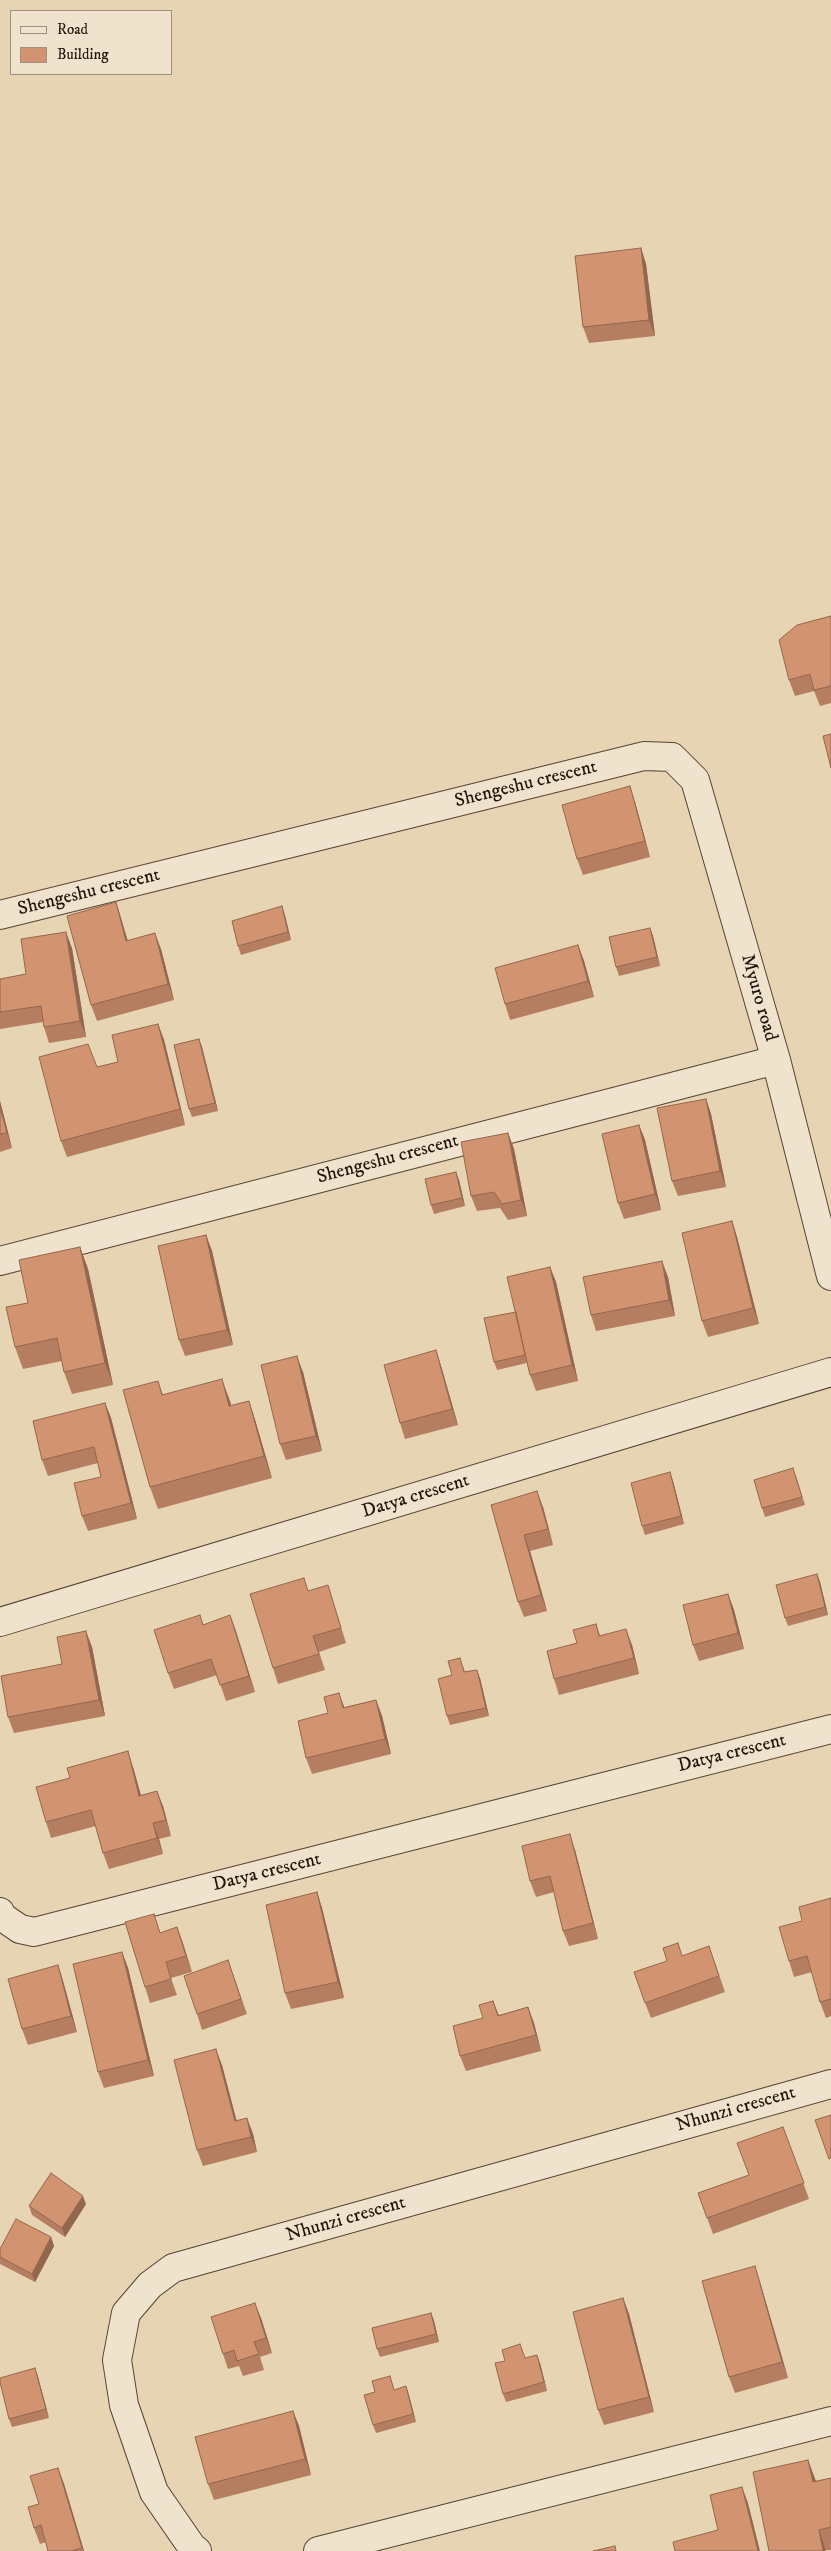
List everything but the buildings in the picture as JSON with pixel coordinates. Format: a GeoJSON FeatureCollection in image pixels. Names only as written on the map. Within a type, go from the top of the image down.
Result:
{"type":"FeatureCollection","features":[{"type":"Feature","properties":{"kind":"street","name":"Shengeshu crescent"},"geometry":{"type":"LineString","coordinates":[[0,915],[644,756]]}},
{"type":"Feature","properties":{"kind":"street","name":"Myuro road"},"geometry":{"type":"LineString","coordinates":[[644,756],[672,757],[695,780],[776,1060],[831,1276]]}},
{"type":"Feature","properties":{"kind":"street","name":"Shengeshu crescent"},"geometry":{"type":"LineString","coordinates":[[0,1261],[776,1060]]}},
{"type":"Feature","properties":{"kind":"street","name":"Datya crescent"},"geometry":{"type":"LineString","coordinates":[[0,1622],[831,1372]]}},
{"type":"Feature","properties":{"kind":"street","name":"Datya crescent"},"geometry":{"type":"LineString","coordinates":[[0,1912],[1,1916],[20,1929],[34,1932],[831,1729]]}},
{"type":"Feature","properties":{"kind":"street","name":"Nhunzi crescent"},"geometry":{"type":"LineString","coordinates":[[197,2551],[192,2547],[154,2492],[124,2405],[117,2360],[126,2312],[150,2285],[173,2268],[831,2084]]}},
{"type":"Feature","properties":{"kind":"street"},"geometry":{"type":"LineString","coordinates":[[318,2551],[831,2421]]}}]}
